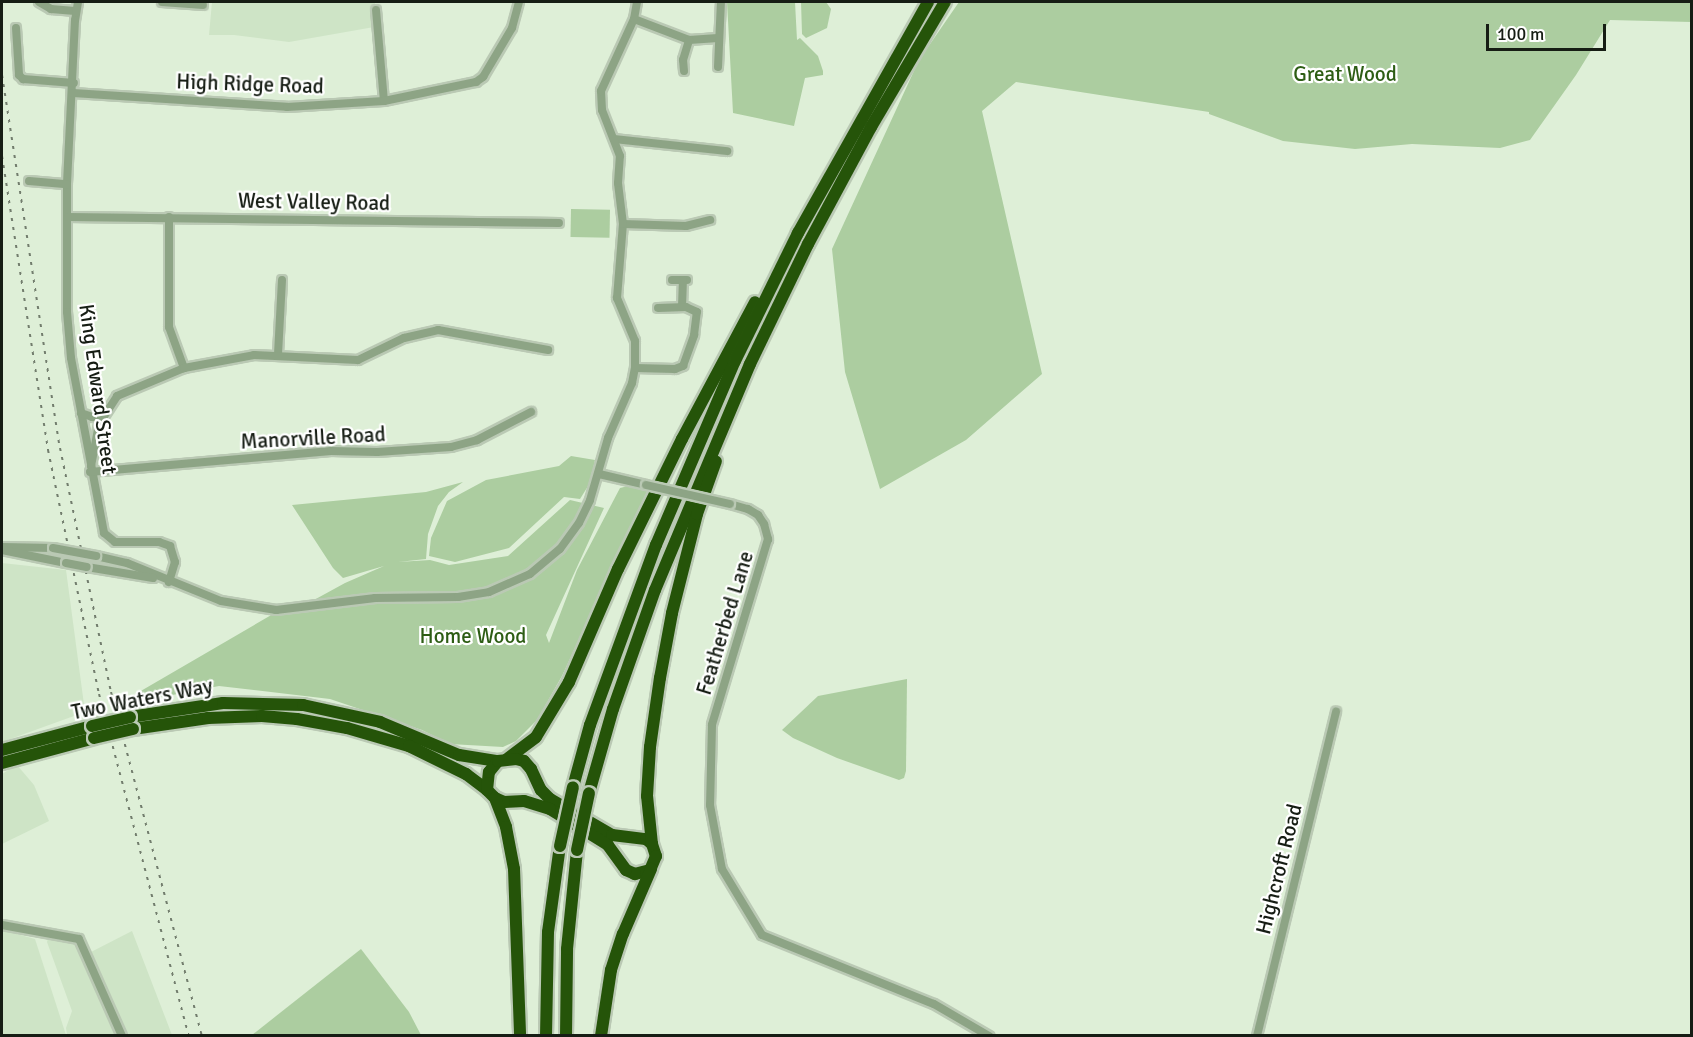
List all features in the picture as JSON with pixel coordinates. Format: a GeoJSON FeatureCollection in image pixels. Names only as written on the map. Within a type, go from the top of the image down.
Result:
{"type":"FeatureCollection","features":[{"type":"Feature","properties":{"kind":"highway"},"geometry":{"type":"LineString","coordinates":[[546,1035],[548,932],[560,846],[590,725],[614,659],[691,460],[735,361],[798,232],[928,2]]}},
{"type":"Feature","properties":{"kind":"highway"},"geometry":{"type":"LineString","coordinates":[[566,1035],[567,949],[577,850],[589,793],[614,709],[651,601],[750,364],[808,244],[871,127],[945,2]]}},
{"type":"Feature","properties":{"kind":"highway"},"geometry":{"type":"LineString","coordinates":[[520,1035],[514,868],[506,827],[491,794],[489,772],[536,737],[559,700],[618,569],[682,439],[782,253],[798,232]]}},
{"type":"Feature","properties":{"kind":"highway"},"geometry":{"type":"LineString","coordinates":[[601,1035],[611,969],[623,934],[656,856],[652,844],[648,786],[650,747],[660,678],[672,613],[698,514],[715,466],[722,431]]}},
{"type":"Feature","properties":{"kind":"highway","name":"Two Waters Way"},"geometry":{"type":"LineString","coordinates":[[2,750],[223,703],[303,705],[380,722],[459,755],[503,760]]}},
{"type":"Feature","properties":{"kind":"highway","name":"Two Waters Way"},"geometry":{"type":"LineString","coordinates":[[131,723],[262,716],[305,720],[347,728],[409,746],[466,774],[491,794]]}},
{"type":"Feature","properties":{"kind":"highway","name":"Two Waters Way"},"geometry":{"type":"LineString","coordinates":[[2,763],[93,732]]}},
{"type":"Feature","properties":{"kind":"highway"},"geometry":{"type":"LineString","coordinates":[[503,760],[524,761],[550,799],[612,835],[646,839],[652,844]]}},
{"type":"Feature","properties":{"kind":"highway"},"geometry":{"type":"LineString","coordinates":[[491,794],[504,802],[524,801],[550,809],[608,845],[626,870],[635,874],[644,873],[651,868]]}},
{"type":"Feature","properties":{"kind":"street"},"geometry":{"type":"LineString","coordinates":[[39,2],[51,9],[75,11]]}},
{"type":"Feature","properties":{"kind":"street","name":"King Edward Street"},"geometry":{"type":"LineString","coordinates":[[78,2],[75,11],[74,82],[68,184],[68,331],[90,471],[104,533],[115,542],[159,542],[170,546],[176,562],[169,582]]}},
{"type":"Feature","properties":{"kind":"street"},"geometry":{"type":"LineString","coordinates":[[162,2],[203,5]]}},
{"type":"Feature","properties":{"kind":"street","name":"High Ridge Road"},"geometry":{"type":"LineString","coordinates":[[73,93],[287,107],[384,101],[476,82],[483,77],[512,28],[519,2]]}},
{"type":"Feature","properties":{"kind":"street"},"geometry":{"type":"LineString","coordinates":[[2,548],[53,548],[127,563],[159,578],[221,601],[276,610],[375,598],[458,597],[489,592],[518,581],[542,565],[560,549],[582,517],[599,474],[608,438],[632,383],[635,368],[635,341],[617,297],[623,224],[618,183],[620,156],[602,110],[602,91],[634,19],[637,2]]}},
{"type":"Feature","properties":{"kind":"street"},"geometry":{"type":"LineString","coordinates":[[718,68],[721,2]]}},
{"type":"Feature","properties":{"kind":"street"},"geometry":{"type":"LineString","coordinates":[[376,10],[384,101]]}},
{"type":"Feature","properties":{"kind":"street"},"geometry":{"type":"LineString","coordinates":[[634,19],[689,40],[718,38]]}},
{"type":"Feature","properties":{"kind":"street"},"geometry":{"type":"LineString","coordinates":[[16,28],[19,75],[23,79],[74,82]]}},
{"type":"Feature","properties":{"kind":"street"},"geometry":{"type":"LineString","coordinates":[[684,70],[683,60],[689,40]]}},
{"type":"Feature","properties":{"kind":"street"},"geometry":{"type":"LineString","coordinates":[[615,139],[727,151]]}},
{"type":"Feature","properties":{"kind":"street"},"geometry":{"type":"LineString","coordinates":[[29,181],[68,184]]}},
{"type":"Feature","properties":{"kind":"street","name":"West Valley Road"},"geometry":{"type":"LineString","coordinates":[[68,217],[559,223]]}},
{"type":"Feature","properties":{"kind":"street"},"geometry":{"type":"LineString","coordinates":[[169,217],[169,327],[184,369]]}},
{"type":"Feature","properties":{"kind":"street"},"geometry":{"type":"LineString","coordinates":[[623,224],[686,226],[710,220]]}},
{"type":"Feature","properties":{"kind":"street"},"geometry":{"type":"LineString","coordinates":[[278,354],[282,280]]}},
{"type":"Feature","properties":{"kind":"street"},"geometry":{"type":"LineString","coordinates":[[672,280],[685,280],[682,307]]}},
{"type":"Feature","properties":{"kind":"street"},"geometry":{"type":"LineString","coordinates":[[635,368],[675,369],[683,366],[699,319],[693,309],[658,308]]}},
{"type":"Feature","properties":{"kind":"street"},"geometry":{"type":"LineString","coordinates":[[90,471],[103,416],[117,396],[184,369],[254,355],[278,354],[304,359],[358,360],[404,338],[438,330],[548,350]]}},
{"type":"Feature","properties":{"kind":"street","name":"Manorville Road"},"geometry":{"type":"LineString","coordinates":[[90,471],[331,451],[377,453],[451,447],[477,440],[531,412]]}},
{"type":"Feature","properties":{"kind":"street"},"geometry":{"type":"LineString","coordinates":[[81,413],[92,417],[103,416]]}},
{"type":"Feature","properties":{"kind":"street","name":"Featherbed Lane"},"geometry":{"type":"LineString","coordinates":[[599,474],[748,508],[758,515],[764,524],[768,539],[712,725],[710,806],[722,869],[762,935],[934,1004],[989,1035]]}},
{"type":"Feature","properties":{"kind":"street"},"geometry":{"type":"LineString","coordinates":[[2,548],[66,563],[159,578]]}},
{"type":"Feature","properties":{"kind":"street","name":"Highcroft Road"},"geometry":{"type":"LineString","coordinates":[[1257,1035],[1336,711]]}},
{"type":"Feature","properties":{"kind":"street"},"geometry":{"type":"LineString","coordinates":[[2,925],[79,939],[122,1035]]}},
{"type":"Feature","properties":{"kind":"shaded area"},"geometry":{"type":"Polygon","coordinates":[[[212,2],[375,2],[374,27],[289,42],[234,35],[209,35],[212,2]]]}},
{"type":"Feature","properties":{"kind":"shaded area"},"geometry":{"type":"Polygon","coordinates":[[[2,563],[66,570],[85,712],[2,742],[2,563]]]}},
{"type":"Feature","properties":{"kind":"shaded area"},"geometry":{"type":"Polygon","coordinates":[[[17,765],[34,785],[49,821],[2,844],[2,774],[17,765]]]}},
{"type":"Feature","properties":{"kind":"shaded area"},"geometry":{"type":"Polygon","coordinates":[[[51,929],[83,936],[91,952],[132,931],[172,1035],[67,1035],[66,1028],[72,1011],[47,942],[51,929]]]}},
{"type":"Feature","properties":{"kind":"shaded area"},"geometry":{"type":"Polygon","coordinates":[[[2,930],[35,939],[66,1035],[2,1034],[2,930]]]}},
{"type":"Feature","properties":{"kind":"green space"},"geometry":{"type":"Polygon","coordinates":[[[727,2],[795,2],[797,40],[800,38],[818,56],[823,75],[805,78],[794,126],[733,113],[727,2]]]}},
{"type":"Feature","properties":{"kind":"green space"},"geometry":{"type":"Polygon","coordinates":[[[801,2],[826,2],[831,9],[827,28],[806,38],[802,34],[801,2]]]}},
{"type":"Feature","properties":{"kind":"green space","name":"Great Wood"},"geometry":{"type":"Polygon","coordinates":[[[959,2],[1691,2],[1692,22],[1610,20],[1576,75],[1530,140],[1500,148],[1412,144],[1355,149],[1283,141],[1209,114],[1209,112],[1016,82],[982,111],[1042,374],[966,440],[880,489],[845,372],[832,249],[919,60],[959,2]]]}},
{"type":"Feature","properties":{"kind":"green space"},"geometry":{"type":"Polygon","coordinates":[[[571,209],[610,210],[610,238],[571,237],[571,209]]]}},
{"type":"Feature","properties":{"kind":"green space"},"geometry":{"type":"Polygon","coordinates":[[[571,456],[595,460],[590,483],[580,499],[564,497],[509,548],[455,562],[429,556],[431,538],[447,501],[486,480],[559,466],[571,456]]]}},
{"type":"Feature","properties":{"kind":"green space","name":"Home Wood"},"geometry":{"type":"Polygon","coordinates":[[[463,482],[449,492],[438,506],[428,534],[426,559],[398,562],[430,560],[449,565],[508,556],[570,500],[604,508],[546,635],[549,643],[577,570],[620,488],[628,486],[648,490],[562,676],[537,720],[516,741],[503,747],[450,744],[422,730],[330,699],[219,686],[115,706],[273,614],[292,612],[345,583],[384,566],[343,578],[333,568],[292,505],[426,492],[463,482]]]}},
{"type":"Feature","properties":{"kind":"green space"},"geometry":{"type":"Polygon","coordinates":[[[907,679],[904,778],[899,780],[837,758],[793,738],[782,730],[818,696],[907,679]]]}},
{"type":"Feature","properties":{"kind":"green space"},"geometry":{"type":"Polygon","coordinates":[[[361,949],[409,1012],[421,1035],[252,1035],[361,949]]]}},
{"type":"Feature","properties":{"kind":"railway"},"geometry":{"type":"LineString","coordinates":[[2,75],[60,448],[111,692],[202,1036]]}},
{"type":"Feature","properties":{"kind":"railway"},"geometry":{"type":"LineString","coordinates":[[2,156],[48,450],[99,694],[189,1036]]}}]}
